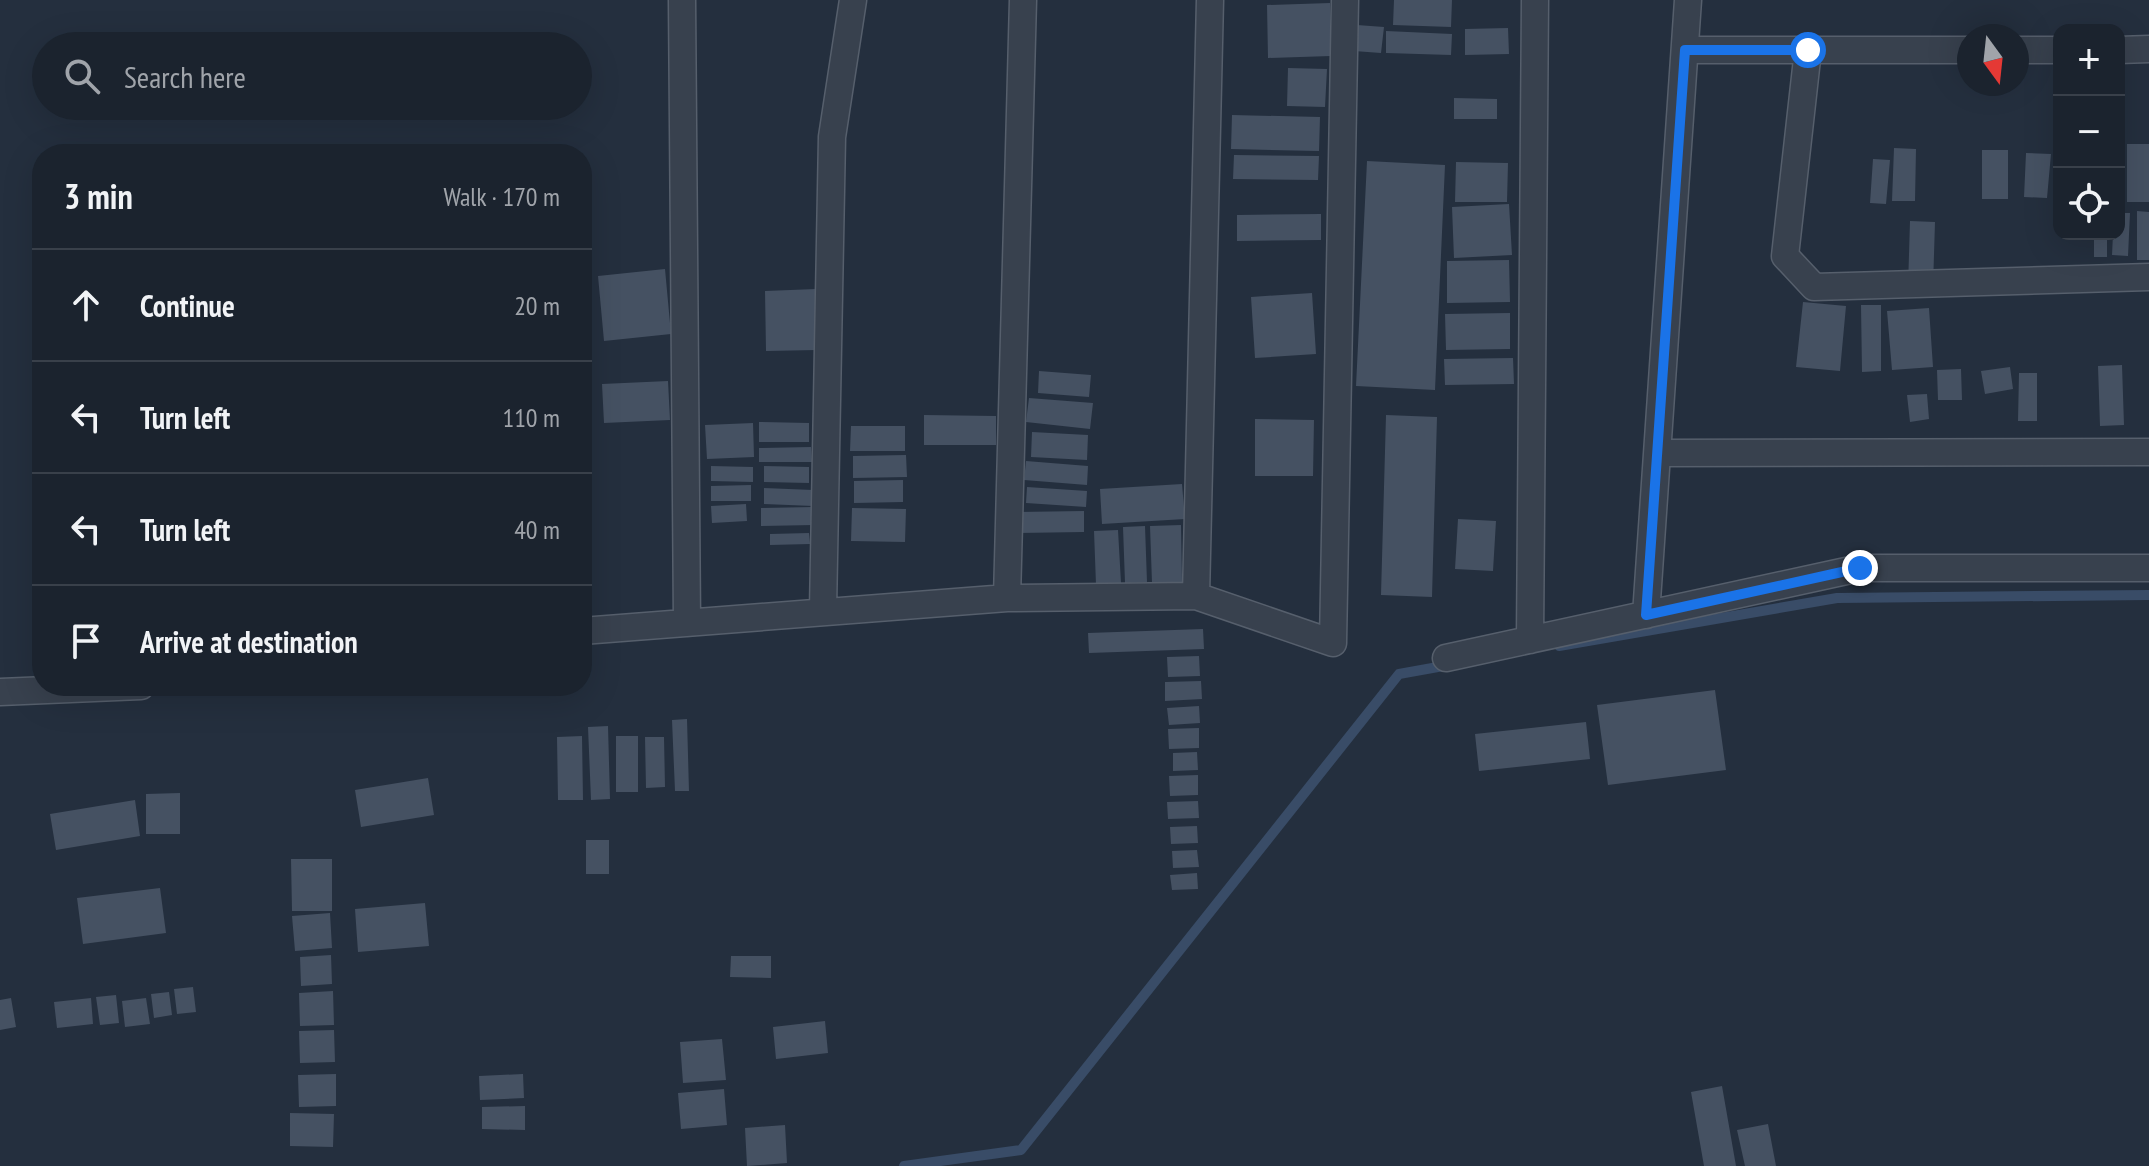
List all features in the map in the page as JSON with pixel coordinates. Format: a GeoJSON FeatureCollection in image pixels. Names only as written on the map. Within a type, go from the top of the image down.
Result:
{"type":"FeatureCollection","features":[{"type":"Feature","properties":{"kind":"street"},"geometry":{"type":"LineString","coordinates":[[682,0],[687,623]]}},
{"type":"Feature","properties":{"kind":"street"},"geometry":{"type":"LineString","coordinates":[[823,610],[832,137],[853,0]]}},
{"type":"Feature","properties":{"kind":"street"},"geometry":{"type":"LineString","coordinates":[[1007,598],[1023,0]]}},
{"type":"Feature","properties":{"kind":"street"},"geometry":{"type":"LineString","coordinates":[[1196,596],[1210,0]]}},
{"type":"Feature","properties":{"kind":"street"},"geometry":{"type":"LineString","coordinates":[[592,630],[1007,598],[1196,596],[1333,643],[1345,0]]}},
{"type":"Feature","properties":{"kind":"street"},"geometry":{"type":"LineString","coordinates":[[1530,640],[1535,0]]}},
{"type":"Feature","properties":{"kind":"street"},"geometry":{"type":"LineString","coordinates":[[1646,615],[1688,0]]}},
{"type":"Feature","properties":{"kind":"street"},"geometry":{"type":"LineString","coordinates":[[2125,50],[2149,49]]}},
{"type":"Feature","properties":{"kind":"street"},"geometry":{"type":"LineString","coordinates":[[1685,50],[1957,50]]}},
{"type":"Feature","properties":{"kind":"street"},"geometry":{"type":"LineString","coordinates":[[1808,50],[1785,256],[1814,287],[2149,277]]}},
{"type":"Feature","properties":{"kind":"street"},"geometry":{"type":"LineString","coordinates":[[2029,50],[2053,50]]}},
{"type":"Feature","properties":{"kind":"street"},"geometry":{"type":"LineString","coordinates":[[1659,453],[2149,452]]}},
{"type":"Feature","properties":{"kind":"street"},"geometry":{"type":"LineString","coordinates":[[1446,658],[1860,568],[2149,568]]}},
{"type":"Feature","properties":{"kind":"street"},"geometry":{"type":"LineString","coordinates":[[0,692],[32,691]]}},
{"type":"Feature","properties":{"kind":"building"},"geometry":{"type":"Polygon","coordinates":[[[1394,0],[1452,0],[1451,27],[1393,25],[1394,0]]]}},
{"type":"Feature","properties":{"kind":"building"},"geometry":{"type":"Polygon","coordinates":[[[1330,3],[1331,56],[1268,58],[1267,5],[1330,3]]]}},
{"type":"Feature","properties":{"kind":"building"},"geometry":{"type":"Polygon","coordinates":[[[1357,25],[1384,27],[1381,53],[1354,51],[1357,25]]]}},
{"type":"Feature","properties":{"kind":"building"},"geometry":{"type":"Polygon","coordinates":[[[1508,28],[1509,54],[1465,55],[1465,29],[1508,28]]]}},
{"type":"Feature","properties":{"kind":"building"},"geometry":{"type":"Polygon","coordinates":[[[1386,31],[1452,34],[1451,55],[1386,53],[1386,31]]]}},
{"type":"Feature","properties":{"kind":"building"},"geometry":{"type":"Polygon","coordinates":[[[1288,68],[1327,69],[1325,107],[1287,106],[1288,68]]]}},
{"type":"Feature","properties":{"kind":"building"},"geometry":{"type":"Polygon","coordinates":[[[1454,98],[1497,99],[1497,119],[1454,119],[1454,98]]]}},
{"type":"Feature","properties":{"kind":"building"},"geometry":{"type":"Polygon","coordinates":[[[1232,115],[1320,117],[1319,151],[1231,149],[1232,115]]]}},
{"type":"Feature","properties":{"kind":"building"},"geometry":{"type":"Polygon","coordinates":[[[2127,144],[2149,144],[2149,202],[2127,202],[2127,144]]]}},
{"type":"Feature","properties":{"kind":"building"},"geometry":{"type":"Polygon","coordinates":[[[1894,148],[1916,149],[1915,201],[1892,201],[1894,148]]]}},
{"type":"Feature","properties":{"kind":"building"},"geometry":{"type":"Polygon","coordinates":[[[1982,150],[2008,150],[2008,199],[1982,199],[1982,150]]]}},
{"type":"Feature","properties":{"kind":"building"},"geometry":{"type":"Polygon","coordinates":[[[2026,153],[2051,154],[2047,198],[2024,197],[2026,153]]]}},
{"type":"Feature","properties":{"kind":"building"},"geometry":{"type":"Polygon","coordinates":[[[1234,155],[1319,156],[1318,180],[1233,179],[1234,155]]]}},
{"type":"Feature","properties":{"kind":"building"},"geometry":{"type":"Polygon","coordinates":[[[1873,159],[1890,160],[1886,204],[1870,203],[1873,159]]]}},
{"type":"Feature","properties":{"kind":"building"},"geometry":{"type":"Polygon","coordinates":[[[1367,161],[1445,165],[1435,390],[1356,386],[1367,161]]]}},
{"type":"Feature","properties":{"kind":"building"},"geometry":{"type":"Polygon","coordinates":[[[1456,162],[1508,163],[1507,202],[1455,202],[1456,162]]]}},
{"type":"Feature","properties":{"kind":"building"},"geometry":{"type":"Polygon","coordinates":[[[1509,204],[1512,255],[1454,258],[1452,207],[1509,204]]]}},
{"type":"Feature","properties":{"kind":"building"},"geometry":{"type":"Polygon","coordinates":[[[2137,211],[2149,212],[2149,260],[2137,260],[2137,211]]]}},
{"type":"Feature","properties":{"kind":"building"},"geometry":{"type":"Polygon","coordinates":[[[2125,213],[2130,213],[2128,256],[2112,255],[2113,240],[2125,240],[2125,213]]]}},
{"type":"Feature","properties":{"kind":"building"},"geometry":{"type":"Polygon","coordinates":[[[1321,214],[1321,240],[1237,241],[1237,215],[1321,214]]]}},
{"type":"Feature","properties":{"kind":"building"},"geometry":{"type":"Polygon","coordinates":[[[1910,221],[1935,222],[1933,287],[1908,287],[1910,221]]]}},
{"type":"Feature","properties":{"kind":"building"},"geometry":{"type":"Polygon","coordinates":[[[2094,240],[2107,240],[2107,257],[2094,257],[2094,240]]]}},
{"type":"Feature","properties":{"kind":"building"},"geometry":{"type":"Polygon","coordinates":[[[1509,260],[1510,302],[1447,303],[1447,261],[1509,260]]]}},
{"type":"Feature","properties":{"kind":"building"},"geometry":{"type":"Polygon","coordinates":[[[665,269],[671,334],[604,341],[598,276],[665,269]]]}},
{"type":"Feature","properties":{"kind":"building"},"geometry":{"type":"Polygon","coordinates":[[[816,289],[817,350],[766,351],[765,291],[816,289]]]}},
{"type":"Feature","properties":{"kind":"building"},"geometry":{"type":"Polygon","coordinates":[[[1312,293],[1316,354],[1255,358],[1251,297],[1312,293]]]}},
{"type":"Feature","properties":{"kind":"building"},"geometry":{"type":"Polygon","coordinates":[[[1803,302],[1846,306],[1840,371],[1796,367],[1803,302]]]}},
{"type":"Feature","properties":{"kind":"building"},"geometry":{"type":"Polygon","coordinates":[[[1861,305],[1881,305],[1881,371],[1862,372],[1861,305]]]}},
{"type":"Feature","properties":{"kind":"building"},"geometry":{"type":"Polygon","coordinates":[[[1929,308],[1933,367],[1892,370],[1887,311],[1929,308]]]}},
{"type":"Feature","properties":{"kind":"building"},"geometry":{"type":"Polygon","coordinates":[[[1510,313],[1510,349],[1446,350],[1445,314],[1510,313]]]}},
{"type":"Feature","properties":{"kind":"building"},"geometry":{"type":"Polygon","coordinates":[[[1513,358],[1514,384],[1445,385],[1444,359],[1513,358]]]}},
{"type":"Feature","properties":{"kind":"building"},"geometry":{"type":"Polygon","coordinates":[[[2122,365],[2124,425],[2100,426],[2098,366],[2122,365]]]}},
{"type":"Feature","properties":{"kind":"building"},"geometry":{"type":"Polygon","coordinates":[[[2010,367],[2013,389],[1985,394],[1981,371],[2010,367]]]}},
{"type":"Feature","properties":{"kind":"building"},"geometry":{"type":"Polygon","coordinates":[[[1961,369],[1962,400],[1938,400],[1937,370],[1961,369]]]}},
{"type":"Feature","properties":{"kind":"building"},"geometry":{"type":"Polygon","coordinates":[[[1039,371],[1091,375],[1089,397],[1038,393],[1039,371]]]}},
{"type":"Feature","properties":{"kind":"building"},"geometry":{"type":"Polygon","coordinates":[[[2019,373],[2037,373],[2037,421],[2018,421],[2019,373]]]}},
{"type":"Feature","properties":{"kind":"building"},"geometry":{"type":"Polygon","coordinates":[[[668,381],[670,420],[604,423],[602,384],[668,381]]]}},
{"type":"Feature","properties":{"kind":"building"},"geometry":{"type":"Polygon","coordinates":[[[1927,394],[1929,419],[1910,422],[1907,395],[1927,394]]]}},
{"type":"Feature","properties":{"kind":"building"},"geometry":{"type":"Polygon","coordinates":[[[1029,398],[1093,403],[1090,429],[1026,422],[1029,398]]]}},
{"type":"Feature","properties":{"kind":"building"},"geometry":{"type":"Polygon","coordinates":[[[924,415],[996,416],[996,445],[924,445],[924,415]]]}},
{"type":"Feature","properties":{"kind":"building"},"geometry":{"type":"Polygon","coordinates":[[[1386,415],[1437,417],[1432,597],[1381,595],[1386,415]]]}},
{"type":"Feature","properties":{"kind":"building"},"geometry":{"type":"Polygon","coordinates":[[[1255,419],[1314,420],[1313,476],[1255,476],[1255,419]]]}},
{"type":"Feature","properties":{"kind":"building"},"geometry":{"type":"Polygon","coordinates":[[[759,422],[809,423],[809,442],[759,442],[759,422]]]}},
{"type":"Feature","properties":{"kind":"building"},"geometry":{"type":"Polygon","coordinates":[[[753,423],[754,457],[707,459],[705,425],[753,423]]]}},
{"type":"Feature","properties":{"kind":"building"},"geometry":{"type":"Polygon","coordinates":[[[851,426],[905,426],[905,451],[850,451],[851,426]]]}},
{"type":"Feature","properties":{"kind":"building"},"geometry":{"type":"Polygon","coordinates":[[[1032,432],[1088,435],[1087,460],[1031,457],[1032,432]]]}},
{"type":"Feature","properties":{"kind":"building"},"geometry":{"type":"Polygon","coordinates":[[[811,447],[812,462],[759,462],[759,448],[811,447]]]}},
{"type":"Feature","properties":{"kind":"building"},"geometry":{"type":"Polygon","coordinates":[[[906,455],[907,477],[853,478],[853,456],[906,455]]]}},
{"type":"Feature","properties":{"kind":"building"},"geometry":{"type":"Polygon","coordinates":[[[1026,461],[1088,466],[1087,485],[1024,480],[1026,461]]]}},
{"type":"Feature","properties":{"kind":"building"},"geometry":{"type":"Polygon","coordinates":[[[711,466],[753,467],[753,482],[711,481],[711,466]]]}},
{"type":"Feature","properties":{"kind":"building"},"geometry":{"type":"Polygon","coordinates":[[[764,466],[809,467],[809,483],[764,482],[764,466]]]}},
{"type":"Feature","properties":{"kind":"building"},"geometry":{"type":"Polygon","coordinates":[[[903,480],[903,502],[854,503],[854,481],[903,480]]]}},
{"type":"Feature","properties":{"kind":"building"},"geometry":{"type":"Polygon","coordinates":[[[1182,484],[1185,519],[1102,524],[1100,489],[1182,484]]]}},
{"type":"Feature","properties":{"kind":"building"},"geometry":{"type":"Polygon","coordinates":[[[751,485],[751,501],[711,501],[711,486],[751,485]]]}},
{"type":"Feature","properties":{"kind":"building"},"geometry":{"type":"Polygon","coordinates":[[[1027,487],[1087,491],[1086,507],[1026,503],[1027,487]]]}},
{"type":"Feature","properties":{"kind":"building"},"geometry":{"type":"Polygon","coordinates":[[[764,488],[813,490],[813,506],[764,504],[764,488]]]}},
{"type":"Feature","properties":{"kind":"building"},"geometry":{"type":"Polygon","coordinates":[[[746,504],[747,521],[712,523],[711,506],[746,504]]]}},
{"type":"Feature","properties":{"kind":"building"},"geometry":{"type":"Polygon","coordinates":[[[813,507],[814,525],[761,526],[761,508],[813,507]]]}},
{"type":"Feature","properties":{"kind":"building"},"geometry":{"type":"Polygon","coordinates":[[[852,508],[906,509],[905,542],[851,541],[852,508]]]}},
{"type":"Feature","properties":{"kind":"building"},"geometry":{"type":"Polygon","coordinates":[[[1084,511],[1084,532],[1018,533],[1017,512],[1084,511]]]}},
{"type":"Feature","properties":{"kind":"building"},"geometry":{"type":"Polygon","coordinates":[[[1458,519],[1496,521],[1493,571],[1455,569],[1458,519]]]}},
{"type":"Feature","properties":{"kind":"building"},"geometry":{"type":"Polygon","coordinates":[[[1181,525],[1182,582],[1152,583],[1150,526],[1181,525]]]}},
{"type":"Feature","properties":{"kind":"building"},"geometry":{"type":"Polygon","coordinates":[[[1145,526],[1147,582],[1125,583],[1123,527],[1145,526]]]}},
{"type":"Feature","properties":{"kind":"building"},"geometry":{"type":"Polygon","coordinates":[[[1118,530],[1121,583],[1096,585],[1094,531],[1118,530]]]}},
{"type":"Feature","properties":{"kind":"building"},"geometry":{"type":"Polygon","coordinates":[[[809,533],[810,544],[770,545],[770,534],[809,533]]]}},
{"type":"Feature","properties":{"kind":"building"},"geometry":{"type":"Polygon","coordinates":[[[1203,629],[1204,649],[1089,653],[1088,633],[1203,629]]]}},
{"type":"Feature","properties":{"kind":"building"},"geometry":{"type":"Polygon","coordinates":[[[1199,656],[1200,676],[1168,677],[1167,657],[1199,656]]]}},
{"type":"Feature","properties":{"kind":"building"},"geometry":{"type":"Polygon","coordinates":[[[1201,681],[1202,699],[1165,701],[1165,682],[1201,681]]]}},
{"type":"Feature","properties":{"kind":"building"},"geometry":{"type":"Polygon","coordinates":[[[1715,690],[1726,770],[1608,785],[1597,705],[1715,690]]]}},
{"type":"Feature","properties":{"kind":"building"},"geometry":{"type":"Polygon","coordinates":[[[1199,706],[1200,723],[1169,725],[1167,708],[1199,706]]]}},
{"type":"Feature","properties":{"kind":"building"},"geometry":{"type":"Polygon","coordinates":[[[687,719],[689,791],[675,791],[672,720],[687,719]]]}},
{"type":"Feature","properties":{"kind":"building"},"geometry":{"type":"Polygon","coordinates":[[[1586,722],[1590,759],[1479,771],[1475,734],[1586,722]]]}},
{"type":"Feature","properties":{"kind":"building"},"geometry":{"type":"Polygon","coordinates":[[[608,726],[610,799],[591,800],[588,727],[608,726]]]}},
{"type":"Feature","properties":{"kind":"building"},"geometry":{"type":"Polygon","coordinates":[[[1199,728],[1199,748],[1169,749],[1168,729],[1199,728]]]}},
{"type":"Feature","properties":{"kind":"building"},"geometry":{"type":"Polygon","coordinates":[[[582,736],[583,800],[558,800],[557,737],[582,736]]]}},
{"type":"Feature","properties":{"kind":"building"},"geometry":{"type":"Polygon","coordinates":[[[616,736],[638,736],[638,792],[616,792],[616,736]]]}},
{"type":"Feature","properties":{"kind":"building"},"geometry":{"type":"Polygon","coordinates":[[[645,737],[664,737],[665,787],[646,788],[645,737]]]}},
{"type":"Feature","properties":{"kind":"building"},"geometry":{"type":"Polygon","coordinates":[[[1197,752],[1198,770],[1173,771],[1173,753],[1197,752]]]}},
{"type":"Feature","properties":{"kind":"building"},"geometry":{"type":"Polygon","coordinates":[[[1198,775],[1198,795],[1170,796],[1169,776],[1198,775]]]}},
{"type":"Feature","properties":{"kind":"building"},"geometry":{"type":"Polygon","coordinates":[[[428,778],[434,815],[361,827],[355,790],[428,778]]]}},
{"type":"Feature","properties":{"kind":"building"},"geometry":{"type":"Polygon","coordinates":[[[180,793],[180,834],[146,834],[146,794],[180,793]]]}},
{"type":"Feature","properties":{"kind":"building"},"geometry":{"type":"Polygon","coordinates":[[[135,800],[140,836],[56,850],[50,814],[135,800]]]}},
{"type":"Feature","properties":{"kind":"building"},"geometry":{"type":"Polygon","coordinates":[[[1198,801],[1199,818],[1168,819],[1167,802],[1198,801]]]}},
{"type":"Feature","properties":{"kind":"building"},"geometry":{"type":"Polygon","coordinates":[[[1197,826],[1198,843],[1171,844],[1170,827],[1197,826]]]}},
{"type":"Feature","properties":{"kind":"building"},"geometry":{"type":"Polygon","coordinates":[[[586,840],[609,840],[609,874],[586,874],[586,840]]]}},
{"type":"Feature","properties":{"kind":"building"},"geometry":{"type":"Polygon","coordinates":[[[1197,850],[1199,867],[1173,868],[1172,851],[1197,850]]]}},
{"type":"Feature","properties":{"kind":"building"},"geometry":{"type":"Polygon","coordinates":[[[291,859],[332,859],[332,911],[292,911],[291,859]]]}},
{"type":"Feature","properties":{"kind":"building"},"geometry":{"type":"Polygon","coordinates":[[[1197,873],[1198,889],[1172,890],[1170,875],[1197,873]]]}},
{"type":"Feature","properties":{"kind":"building"},"geometry":{"type":"Polygon","coordinates":[[[160,888],[166,933],[83,944],[77,898],[160,888]]]}},
{"type":"Feature","properties":{"kind":"building"},"geometry":{"type":"Polygon","coordinates":[[[425,903],[429,946],[358,952],[355,909],[425,903]]]}},
{"type":"Feature","properties":{"kind":"building"},"geometry":{"type":"Polygon","coordinates":[[[330,913],[332,948],[295,951],[292,916],[330,913]]]}},
{"type":"Feature","properties":{"kind":"building"},"geometry":{"type":"Polygon","coordinates":[[[331,955],[332,984],[301,986],[300,957],[331,955]]]}},
{"type":"Feature","properties":{"kind":"building"},"geometry":{"type":"Polygon","coordinates":[[[731,956],[771,956],[771,978],[730,977],[731,956]]]}},
{"type":"Feature","properties":{"kind":"building"},"geometry":{"type":"Polygon","coordinates":[[[193,987],[196,1012],[177,1014],[174,989],[193,987]]]}},
{"type":"Feature","properties":{"kind":"building"},"geometry":{"type":"Polygon","coordinates":[[[333,991],[334,1025],[300,1026],[299,993],[333,991]]]}},
{"type":"Feature","properties":{"kind":"building"},"geometry":{"type":"Polygon","coordinates":[[[169,992],[172,1015],[154,1018],[151,994],[169,992]]]}},
{"type":"Feature","properties":{"kind":"building"},"geometry":{"type":"Polygon","coordinates":[[[116,995],[119,1023],[100,1025],[96,997],[116,995]]]}},
{"type":"Feature","properties":{"kind":"building"},"geometry":{"type":"Polygon","coordinates":[[[11,998],[16,1027],[0,1030],[0,1000],[11,998]]]}},
{"type":"Feature","properties":{"kind":"building"},"geometry":{"type":"Polygon","coordinates":[[[91,998],[93,1024],[57,1028],[54,1002],[91,998]]]}},
{"type":"Feature","properties":{"kind":"building"},"geometry":{"type":"Polygon","coordinates":[[[146,998],[150,1024],[125,1027],[122,1001],[146,998]]]}},
{"type":"Feature","properties":{"kind":"building"},"geometry":{"type":"Polygon","coordinates":[[[825,1021],[828,1053],[776,1059],[773,1027],[825,1021]]]}},
{"type":"Feature","properties":{"kind":"building"},"geometry":{"type":"Polygon","coordinates":[[[334,1030],[335,1062],[300,1063],[299,1031],[334,1030]]]}},
{"type":"Feature","properties":{"kind":"building"},"geometry":{"type":"Polygon","coordinates":[[[722,1039],[726,1080],[683,1083],[680,1042],[722,1039]]]}},
{"type":"Feature","properties":{"kind":"building"},"geometry":{"type":"Polygon","coordinates":[[[336,1074],[336,1106],[299,1107],[298,1075],[336,1074]]]}},
{"type":"Feature","properties":{"kind":"building"},"geometry":{"type":"Polygon","coordinates":[[[523,1074],[524,1098],[480,1100],[479,1076],[523,1074]]]}},
{"type":"Feature","properties":{"kind":"building"},"geometry":{"type":"Polygon","coordinates":[[[1722,1086],[1736,1166],[1704,1166],[1691,1092],[1722,1086]]]}},
{"type":"Feature","properties":{"kind":"building"},"geometry":{"type":"Polygon","coordinates":[[[724,1089],[727,1125],[681,1129],[678,1093],[724,1089]]]}},
{"type":"Feature","properties":{"kind":"building"},"geometry":{"type":"Polygon","coordinates":[[[525,1106],[525,1130],[482,1129],[482,1107],[525,1106]]]}},
{"type":"Feature","properties":{"kind":"building"},"geometry":{"type":"Polygon","coordinates":[[[290,1113],[334,1114],[333,1147],[290,1146],[290,1113]]]}},
{"type":"Feature","properties":{"kind":"building"},"geometry":{"type":"Polygon","coordinates":[[[1768,1124],[1776,1166],[1745,1166],[1737,1130],[1768,1124]]]}},
{"type":"Feature","properties":{"kind":"building"},"geometry":{"type":"Polygon","coordinates":[[[785,1125],[787,1163],[747,1166],[745,1128],[785,1125]]]}},
{"type":"Feature","properties":{"kind":"waterway"},"geometry":{"type":"LineString","coordinates":[[1559,646],[1837,598],[2149,595]]}},
{"type":"Feature","properties":{"kind":"waterway"},"geometry":{"type":"LineString","coordinates":[[904,1166],[1021,1150],[1399,674],[1449,665]]}},
{"type":"Feature","properties":{"kind":"route"},"geometry":{"type":"LineString","coordinates":[[1808,50],[1685,50],[1646,615],[1860,568]]}}]}
